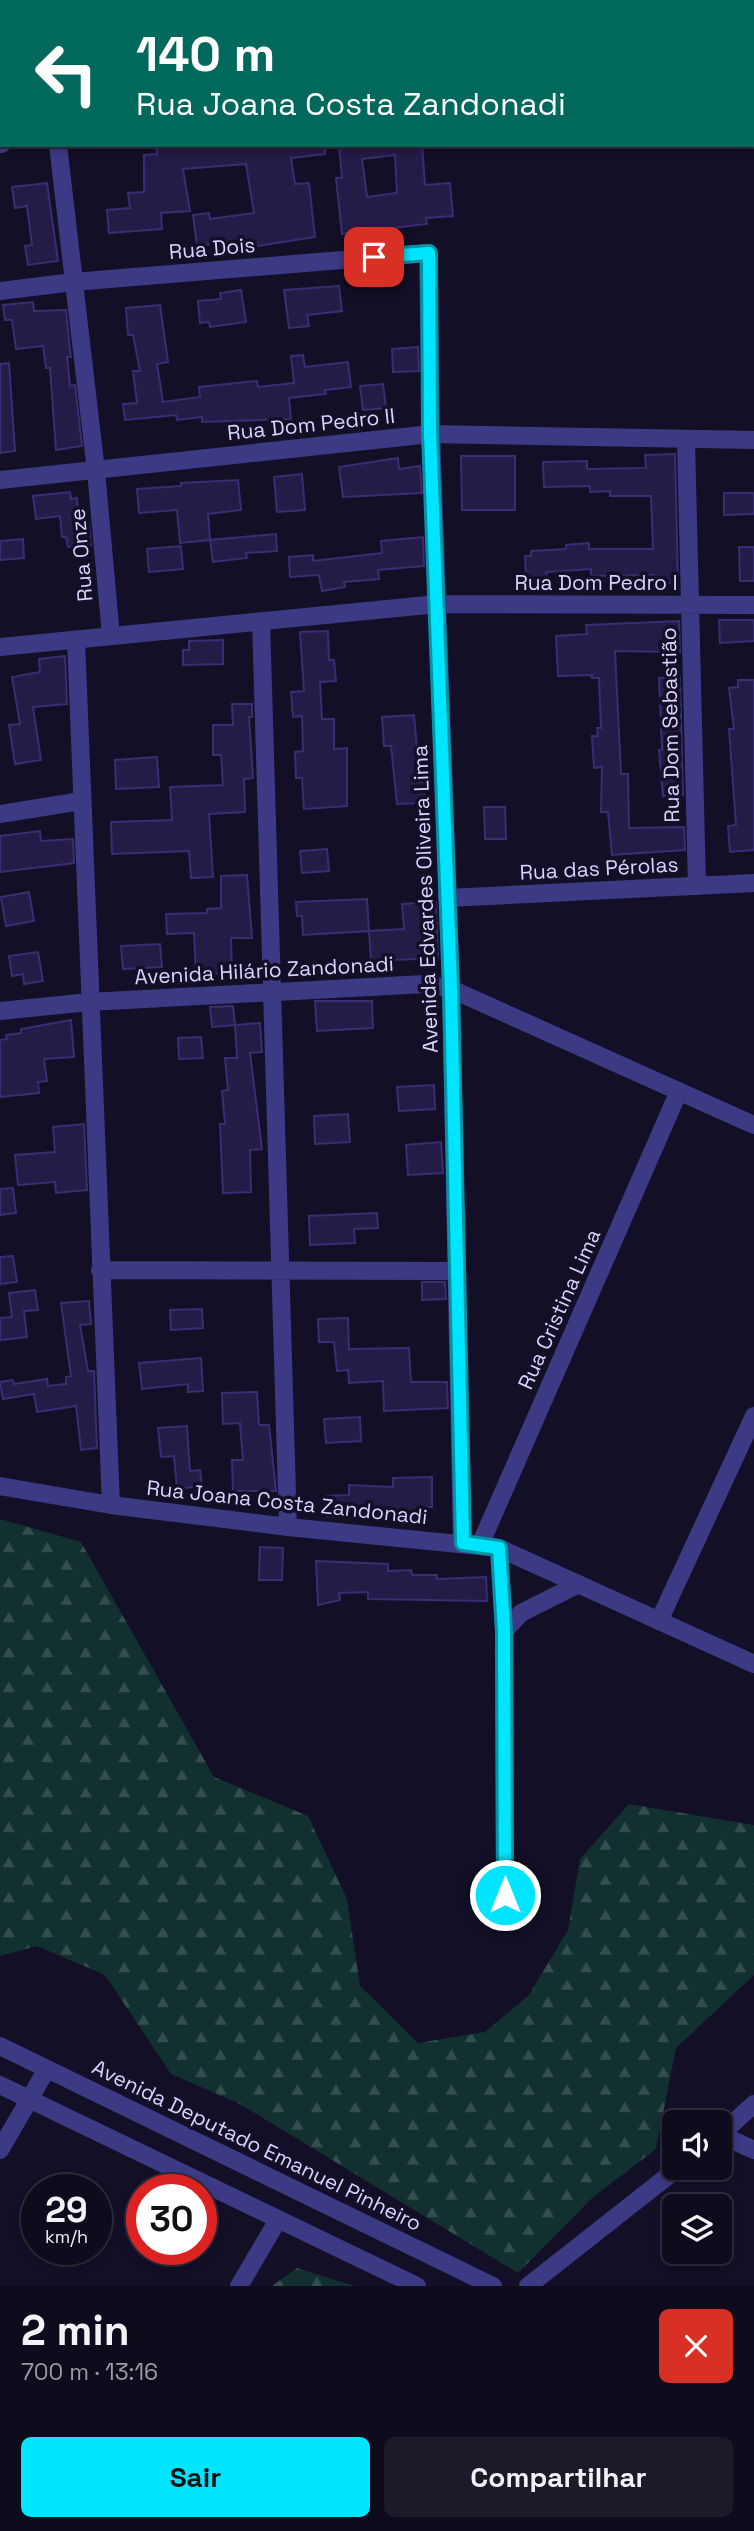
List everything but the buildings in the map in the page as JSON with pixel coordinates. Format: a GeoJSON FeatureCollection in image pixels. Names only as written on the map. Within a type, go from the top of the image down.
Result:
{"type":"FeatureCollection","features":[{"type":"Feature","properties":{"kind":"street","name":"Rua Onze"},"geometry":{"type":"LineString","coordinates":[[58,147],[96,471],[111,636]]}},
{"type":"Feature","properties":{"kind":"street","name":"Rua Dois"},"geometry":{"type":"LineString","coordinates":[[0,291],[73,282],[429,253]]}},
{"type":"Feature","properties":{"kind":"street","name":"Avenida Edvardes Oliveira Lima"},"geometry":{"type":"LineString","coordinates":[[429,253],[430,434],[439,604],[457,1271],[471,1544]]}},
{"type":"Feature","properties":{"kind":"street","name":"Rua Dom Pedro II"},"geometry":{"type":"LineString","coordinates":[[0,480],[430,434],[686,441],[754,440]]}},
{"type":"Feature","properties":{"kind":"street","name":"Rua Dom Sebastião"},"geometry":{"type":"LineString","coordinates":[[686,441],[697,886]]}},
{"type":"Feature","properties":{"kind":"street","name":"Rua Dom Pedro I"},"geometry":{"type":"LineString","coordinates":[[439,604],[754,605]]}},
{"type":"Feature","properties":{"kind":"street"},"geometry":{"type":"LineString","coordinates":[[0,647],[439,604]]}},
{"type":"Feature","properties":{"kind":"street"},"geometry":{"type":"LineString","coordinates":[[261,621],[288,1527]]}},
{"type":"Feature","properties":{"kind":"street"},"geometry":{"type":"LineString","coordinates":[[76,640],[111,1505]]}},
{"type":"Feature","properties":{"kind":"street"},"geometry":{"type":"LineString","coordinates":[[0,814],[82,801]]}},
{"type":"Feature","properties":{"kind":"street","name":"Rua das Pérolas"},"geometry":{"type":"LineString","coordinates":[[447,898],[754,883]]}},
{"type":"Feature","properties":{"kind":"street","name":"Avenida Hilário Zandonadi"},"geometry":{"type":"LineString","coordinates":[[0,1011],[271,990],[425,984],[451,989],[754,1125]]}},
{"type":"Feature","properties":{"kind":"street","name":"Rua Cristina Lima"},"geometry":{"type":"LineString","coordinates":[[471,1544],[679,1091]]}},
{"type":"Feature","properties":{"kind":"street"},"geometry":{"type":"LineString","coordinates":[[100,1270],[457,1271]]}},
{"type":"Feature","properties":{"kind":"street"},"geometry":{"type":"LineString","coordinates":[[659,1621],[754,1416]]}},
{"type":"Feature","properties":{"kind":"street","name":"Rua Joana Costa Zandonadi"},"geometry":{"type":"LineString","coordinates":[[0,1486],[111,1505],[288,1527],[499,1548],[754,1664]]}},
{"type":"Feature","properties":{"kind":"street"},"geometry":{"type":"LineString","coordinates":[[499,1548],[504,1631],[505,1895]]}},
{"type":"Feature","properties":{"kind":"street"},"geometry":{"type":"LineString","coordinates":[[504,1631],[521,1613],[579,1584]]}},
{"type":"Feature","properties":{"kind":"street","name":"Avenida Deputado Emanuel Pinheiro"},"geometry":{"type":"LineString","coordinates":[[0,2046],[493,2286]]}},
{"type":"Feature","properties":{"kind":"street"},"geometry":{"type":"LineString","coordinates":[[0,2150],[47,2069]]}},
{"type":"Feature","properties":{"kind":"street"},"geometry":{"type":"LineString","coordinates":[[0,2085],[417,2286]]}},
{"type":"Feature","properties":{"kind":"street"},"geometry":{"type":"LineString","coordinates":[[732,2124],[754,2104]]}},
{"type":"Feature","properties":{"kind":"street"},"geometry":{"type":"LineString","coordinates":[[732,2140],[754,2150]]}},
{"type":"Feature","properties":{"kind":"street"},"geometry":{"type":"LineString","coordinates":[[528,2286],[663,2180]]}},
{"type":"Feature","properties":{"kind":"street"},"geometry":{"type":"LineString","coordinates":[[239,2286],[278,2220]]}},
{"type":"Feature","properties":{"kind":"green space"},"geometry":{"type":"Polygon","coordinates":[[[0,1519],[81,1542],[214,1777],[308,1816],[347,1899],[360,1986],[418,2043],[485,2032],[529,1995],[568,1930],[580,1859],[629,1804],[754,1825],[754,1975],[676,2048],[656,2149],[592,2198],[518,2273],[240,2104],[171,2074],[105,1975],[37,1946],[0,1956],[0,1519]]]}},
{"type":"Feature","properties":{"kind":"green space"},"geometry":{"type":"Polygon","coordinates":[[[297,2268],[354,2286],[272,2286],[297,2268]]]}},
{"type":"Feature","properties":{"kind":"route"},"geometry":{"type":"LineString","coordinates":[[374,257],[429,253],[430,434],[439,604],[451,989],[463,1543],[499,1548],[504,1631],[505,1895]]}}]}
